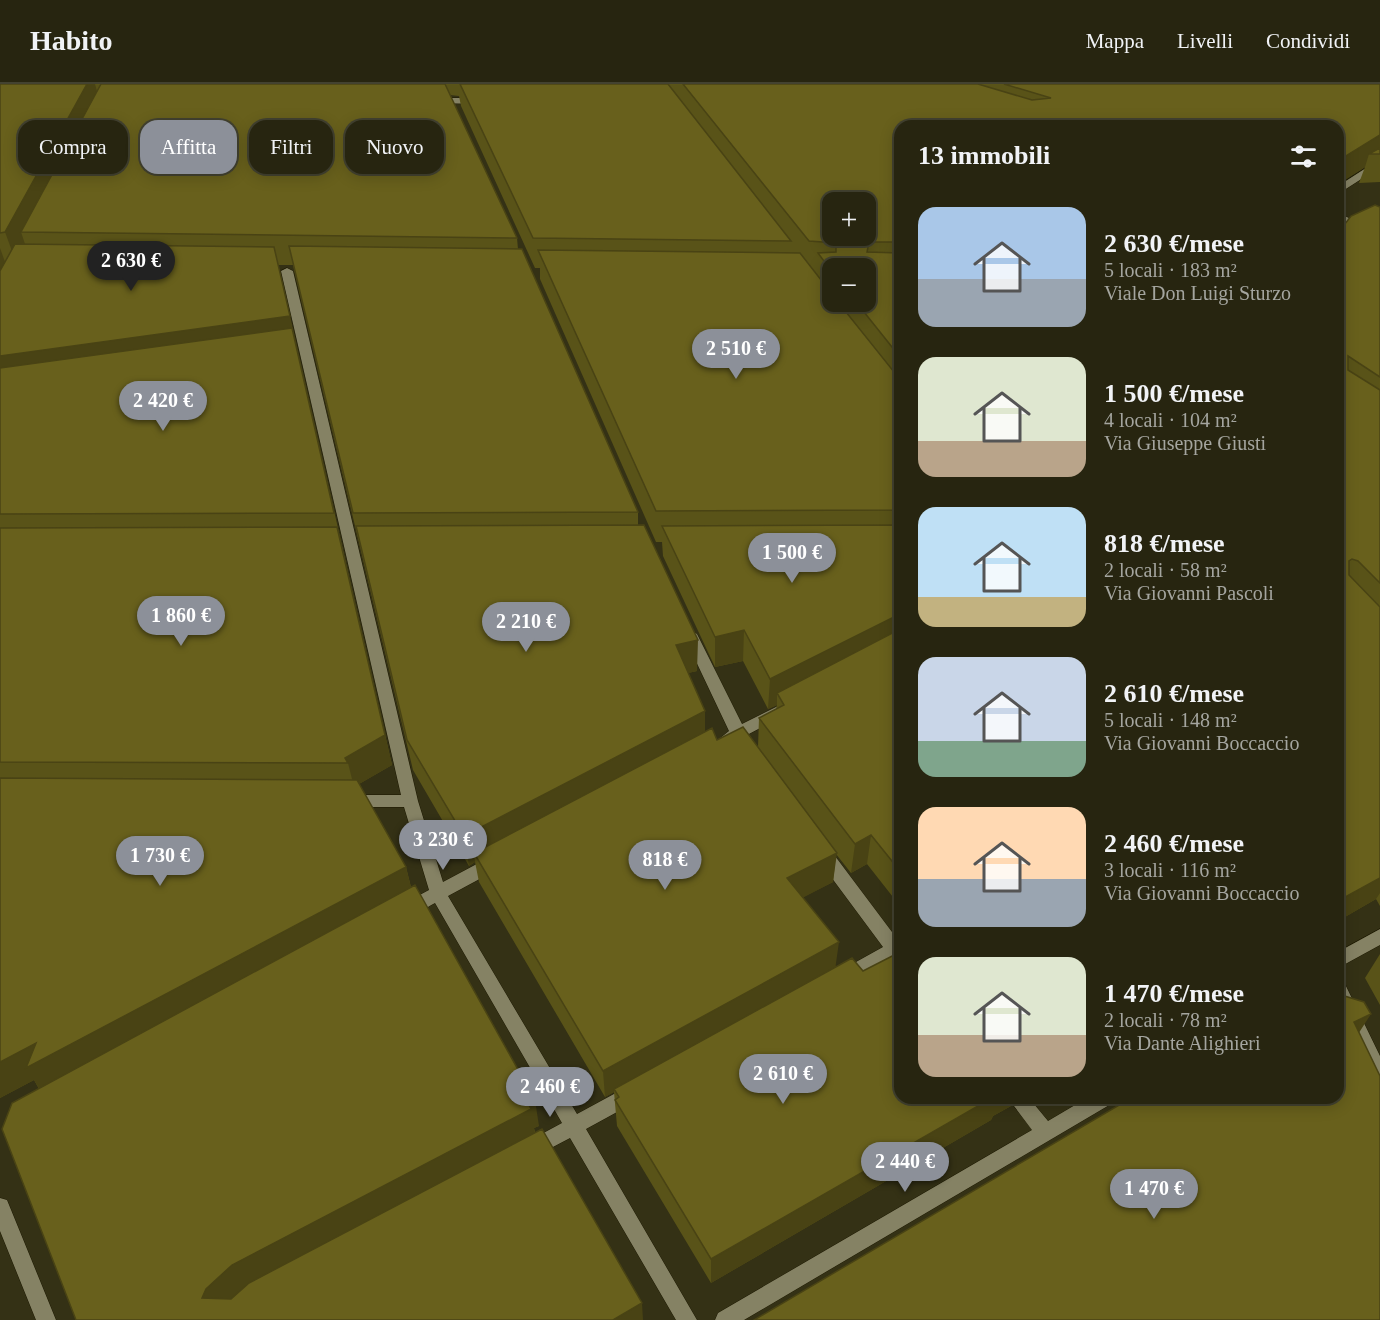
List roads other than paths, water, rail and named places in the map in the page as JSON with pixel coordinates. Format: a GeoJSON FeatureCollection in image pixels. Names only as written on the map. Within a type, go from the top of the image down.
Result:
{"type":"FeatureCollection","features":[{"type":"Feature","properties":{"kind":"street"},"geometry":{"type":"LineString","coordinates":[[426,100],[452,105],[495,101]]}},
{"type":"Feature","properties":{"kind":"street"},"geometry":{"type":"LineString","coordinates":[[1344,186],[1380,162]]}},
{"type":"Feature","properties":{"kind":"street"},"geometry":{"type":"LineString","coordinates":[[1344,219],[1380,236]]}},
{"type":"Feature","properties":{"kind":"street"},"geometry":{"type":"LineString","coordinates":[[287,271],[300,352],[352,549],[410,801],[438,893],[687,1320]]}},
{"type":"Feature","properties":{"kind":"street"},"geometry":{"type":"LineString","coordinates":[[683,620],[736,734],[750,752]]}},
{"type":"Feature","properties":{"kind":"street"},"geometry":{"type":"LineString","coordinates":[[716,745],[798,702]]}},
{"type":"Feature","properties":{"kind":"street"},"geometry":{"type":"LineString","coordinates":[[340,801],[410,801]]}},
{"type":"Feature","properties":{"kind":"street"},"geometry":{"type":"LineString","coordinates":[[812,837],[894,944]]}},
{"type":"Feature","properties":{"kind":"street"},"geometry":{"type":"LineString","coordinates":[[396,916],[510,855]]}},
{"type":"Feature","properties":{"kind":"street"},"geometry":{"type":"LineString","coordinates":[[1344,957],[1380,936]]}},
{"type":"Feature","properties":{"kind":"street"},"geometry":{"type":"LineString","coordinates":[[832,983],[894,951]]}},
{"type":"Feature","properties":{"kind":"street"},"geometry":{"type":"LineString","coordinates":[[1344,1000],[1380,1075]]}},
{"type":"Feature","properties":{"kind":"street"},"geometry":{"type":"LineString","coordinates":[[512,1159],[647,1086]]}},
{"type":"Feature","properties":{"kind":"street"},"geometry":{"type":"LineString","coordinates":[[1022,1104],[1046,1132]]}},
{"type":"Feature","properties":{"kind":"street"},"geometry":{"type":"LineString","coordinates":[[725,1320],[1094,1104]]}},
{"type":"Feature","properties":{"kind":"street"},"geometry":{"type":"LineString","coordinates":[[0,1206],[46,1320]]}}]}
